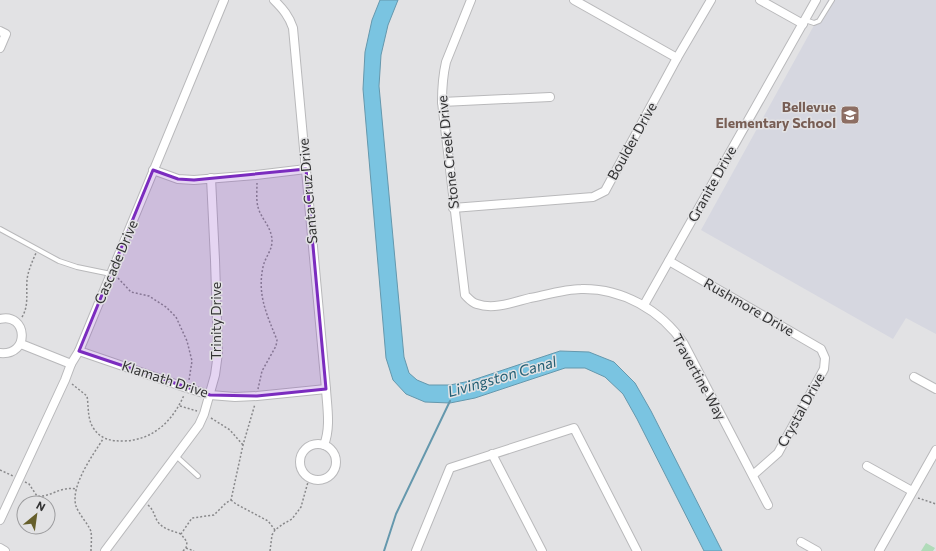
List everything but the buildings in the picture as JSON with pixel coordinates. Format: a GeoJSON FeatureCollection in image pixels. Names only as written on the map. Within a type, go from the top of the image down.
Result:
{"type":"FeatureCollection","features":[{"type":"Feature","properties":{"kind":"street","name":"Cascade Drive"},"geometry":{"type":"LineString","coordinates":[[0,520],[78,351],[224,0]]}},
{"type":"Feature","properties":{"kind":"street","name":"Santa Cruz Drive"},"geometry":{"type":"LineString","coordinates":[[274,0],[290,19],[293,28],[326,389],[328,428],[327,438],[324,445]]}},
{"type":"Feature","properties":{"kind":"street","name":"Stone Creek Drive"},"geometry":{"type":"LineString","coordinates":[[471,0],[457,31],[445,67],[442,87],[442,102],[465,295],[476,304]]}},
{"type":"Feature","properties":{"kind":"street"},"geometry":{"type":"LineString","coordinates":[[574,0],[677,58]]}},
{"type":"Feature","properties":{"kind":"street","name":"Boulder Drive"},"geometry":{"type":"LineString","coordinates":[[454,208],[593,197],[605,190],[677,58],[712,0]]}},
{"type":"Feature","properties":{"kind":"street"},"geometry":{"type":"LineString","coordinates":[[760,0],[804,22]]}},
{"type":"Feature","properties":{"kind":"street","name":"Granite Drive"},"geometry":{"type":"LineString","coordinates":[[644,305],[816,0]]}},
{"type":"Feature","properties":{"kind":"street"},"geometry":{"type":"LineString","coordinates":[[0,48],[3,32]]}},
{"type":"Feature","properties":{"kind":"street"},"geometry":{"type":"LineString","coordinates":[[442,102],[550,97]]}},
{"type":"Feature","properties":{"kind":"street"},"geometry":{"type":"LineString","coordinates":[[154,170],[178,179],[194,180],[306,169]]}},
{"type":"Feature","properties":{"kind":"street","name":"Trinity Drive"},"geometry":{"type":"LineString","coordinates":[[105,551],[198,425],[204,414],[210,395],[218,353],[216,260],[211,178]]}},
{"type":"Feature","properties":{"kind":"street","name":"Rushmore Drive"},"geometry":{"type":"LineString","coordinates":[[669,261],[821,349],[825,358]]}},
{"type":"Feature","properties":{"kind":"street","name":"Travertine Way"},"geometry":{"type":"LineString","coordinates":[[476,304],[497,306],[580,289],[607,290],[644,305],[676,332],[684,344],[768,505]]}},
{"type":"Feature","properties":{"kind":"street"},"geometry":{"type":"LineString","coordinates":[[0,319],[10,319],[17,324],[22,332],[22,338],[17,349],[6,354],[0,353]]}},
{"type":"Feature","properties":{"kind":"street"},"geometry":{"type":"LineString","coordinates":[[20,344],[71,364]]}},
{"type":"Feature","properties":{"kind":"street","name":"Klamath Drive"},"geometry":{"type":"LineString","coordinates":[[78,351],[210,395],[235,397],[257,396],[326,389]]}},
{"type":"Feature","properties":{"kind":"street","name":"Crystal Drive"},"geometry":{"type":"LineString","coordinates":[[753,475],[778,452],[824,369],[825,358]]}},
{"type":"Feature","properties":{"kind":"street"},"geometry":{"type":"LineString","coordinates":[[914,377],[936,390]]}},
{"type":"Feature","properties":{"kind":"street"},"geometry":{"type":"LineString","coordinates":[[416,551],[450,468],[574,428],[637,551]]}},
{"type":"Feature","properties":{"kind":"street"},"geometry":{"type":"LineString","coordinates":[[314,444],[324,445],[334,454],[335,466],[332,472],[324,478],[311,478],[302,471],[300,459],[302,453],[305,449],[314,444]]}},
{"type":"Feature","properties":{"kind":"street"},"geometry":{"type":"LineString","coordinates":[[879,551],[915,495],[936,450]]}},
{"type":"Feature","properties":{"kind":"street"},"geometry":{"type":"LineString","coordinates":[[492,454],[542,551]]}},
{"type":"Feature","properties":{"kind":"street"},"geometry":{"type":"LineString","coordinates":[[867,466],[915,495]]}},
{"type":"Feature","properties":{"kind":"street"},"geometry":{"type":"LineString","coordinates":[[801,542],[817,551]]}},
{"type":"Feature","properties":{"kind":"street"},"geometry":{"type":"LineString","coordinates":[[0,548],[5,551]]}},
{"type":"Feature","properties":{"kind":"lane"},"geometry":{"type":"LineString","coordinates":[[804,22],[814,23],[819,21],[832,0]]}},
{"type":"Feature","properties":{"kind":"lane"},"geometry":{"type":"LineString","coordinates":[[0,229],[59,261],[77,267],[111,274]]}},
{"type":"Feature","properties":{"kind":"lane"},"geometry":{"type":"LineString","coordinates":[[176,456],[198,476]]}},
{"type":"Feature","properties":{"kind":"path"},"geometry":{"type":"LineString","coordinates":[[232,500],[243,444],[253,414],[262,371],[276,346],[277,340],[263,306],[260,287],[263,265],[271,248],[272,240],[270,228],[258,207],[256,175]]}},
{"type":"Feature","properties":{"kind":"path"},"geometry":{"type":"LineString","coordinates":[[17,324],[24,313],[27,303],[27,280],[32,261],[37,250]]}},
{"type":"Feature","properties":{"kind":"path"},"geometry":{"type":"LineString","coordinates":[[65,380],[86,396],[88,417],[94,428],[103,439],[115,441],[132,440],[148,436],[158,431],[180,406],[187,388],[192,361],[187,341],[176,317],[166,307],[149,296],[131,292],[118,278],[111,274]]}},
{"type":"Feature","properties":{"kind":"path"},"geometry":{"type":"LineString","coordinates":[[180,406],[204,414],[230,430],[243,444]]}},
{"type":"Feature","properties":{"kind":"path"},"geometry":{"type":"LineString","coordinates":[[91,551],[91,531],[79,515],[75,504],[76,489],[88,462],[103,439]]}},
{"type":"Feature","properties":{"kind":"path"},"geometry":{"type":"LineString","coordinates":[[0,470],[29,484],[37,496],[42,497],[65,488],[76,489]]}},
{"type":"Feature","properties":{"kind":"path"},"geometry":{"type":"LineString","coordinates":[[270,551],[272,535],[283,524],[292,519],[301,507],[308,482],[311,478]]}},
{"type":"Feature","properties":{"kind":"path"},"geometry":{"type":"LineString","coordinates":[[915,495],[936,504]]}},
{"type":"Feature","properties":{"kind":"path"},"geometry":{"type":"LineString","coordinates":[[143,500],[151,508],[158,523],[164,528],[181,534],[187,542],[186,548],[183,551]]}},
{"type":"Feature","properties":{"kind":"path"},"geometry":{"type":"LineString","coordinates":[[232,500],[236,504],[268,521],[276,530]]}},
{"type":"Feature","properties":{"kind":"path"},"geometry":{"type":"LineString","coordinates":[[181,534],[192,518],[214,515],[226,503],[232,500]]}},
{"type":"Feature","properties":{"kind":"path"},"geometry":{"type":"LineString","coordinates":[[186,548],[194,551]]}},
{"type":"Feature","properties":{"kind":"highlighted area"},"geometry":{"type":"Polygon","coordinates":[[[306,169],[326,389],[257,396],[210,395],[79,351],[153,170],[178,179],[194,180],[306,169]]]}},
{"type":"Feature","properties":{"kind":"shaded area","name":"Bellevue Elementary School"},"geometry":{"type":"Polygon","coordinates":[[[828,0],[936,0],[936,334],[906,318],[893,339],[701,230],[828,0]]]}},
{"type":"Feature","properties":{"kind":"green space"},"geometry":{"type":"Polygon","coordinates":[[[926,543],[935,548],[933,551],[921,551],[926,543]]]}},
{"type":"Feature","properties":{"kind":"water","name":"Livingston Canal"},"geometry":{"type":"Polygon","coordinates":[[[380,0],[398,0],[388,25],[381,55],[379,86],[404,357],[409,373],[417,380],[429,385],[450,385],[470,381],[560,351],[589,352],[614,362],[635,383],[651,411],[722,551],[704,551],[623,394],[605,377],[585,368],[565,368],[475,398],[450,403],[425,402],[406,394],[393,380],[386,358],[363,89],[365,52],[372,20],[380,0]]]}},
{"type":"Feature","properties":{"kind":"waterway","name":"Livingston Canal"},"geometry":{"type":"LineString","coordinates":[[384,551],[396,514],[450,401]]}},
{"type":"Feature","properties":{"kind":"place","name":"Bellevue Elementary School"},"geometry":{"type":"Point","coordinates":[850,115]}}]}
